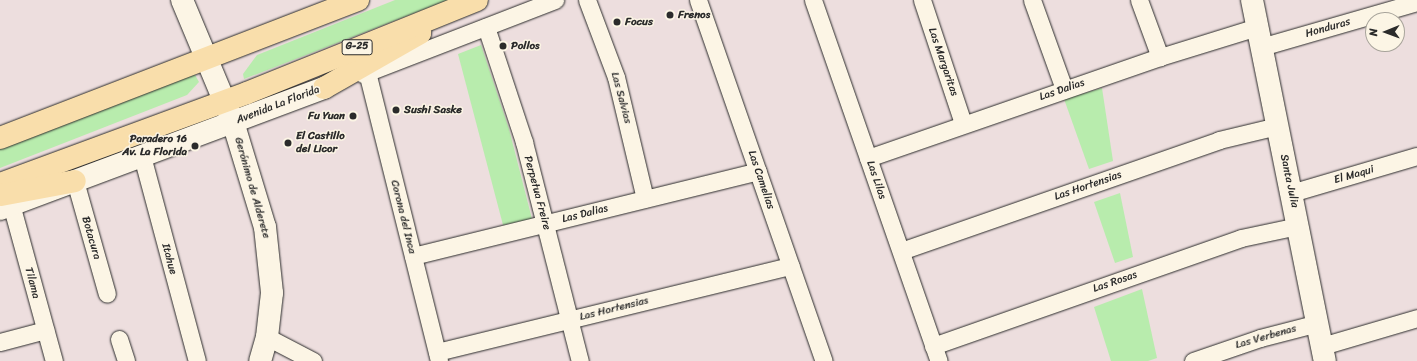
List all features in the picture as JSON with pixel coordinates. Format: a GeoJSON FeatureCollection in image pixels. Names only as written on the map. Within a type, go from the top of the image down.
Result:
{"type":"FeatureCollection","features":[{"type":"Feature","properties":{"kind":"main road"},"geometry":{"type":"LineString","coordinates":[[0,138],[358,0]]}},
{"type":"Feature","properties":{"kind":"main road"},"geometry":{"type":"LineString","coordinates":[[324,88],[473,2]]}},
{"type":"Feature","properties":{"kind":"main road","name":"Avenida La Florida"},"geometry":{"type":"LineString","coordinates":[[0,184],[225,101],[473,2]]}},
{"type":"Feature","properties":{"kind":"main road"},"geometry":{"type":"LineString","coordinates":[[0,127],[46,121]]}},
{"type":"Feature","properties":{"kind":"main road"},"geometry":{"type":"LineString","coordinates":[[4,203],[76,181]]}},
{"type":"Feature","properties":{"kind":"street","name":"Gerónimo de Alderete"},"geometry":{"type":"LineString","coordinates":[[182,0],[208,57],[233,122],[269,249],[272,293],[267,337],[260,361]]}},
{"type":"Feature","properties":{"kind":"street","name":"Avenida La Florida"},"geometry":{"type":"LineString","coordinates":[[76,181],[555,0]]}},
{"type":"Feature","properties":{"kind":"street","name":"Las Salvias"},"geometry":{"type":"LineString","coordinates":[[587,0],[616,77],[645,199]]}},
{"type":"Feature","properties":{"kind":"street","name":"Las Camelias"},"geometry":{"type":"LineString","coordinates":[[698,0],[791,266],[821,360]]}},
{"type":"Feature","properties":{"kind":"street","name":"Las Lilas"},"geometry":{"type":"LineString","coordinates":[[813,0],[936,354]]}},
{"type":"Feature","properties":{"kind":"street","name":"Las Margaritas"},"geometry":{"type":"LineString","coordinates":[[922,0],[963,123]]}},
{"type":"Feature","properties":{"kind":"street"},"geometry":{"type":"LineString","coordinates":[[1032,0],[1064,89]]}},
{"type":"Feature","properties":{"kind":"street"},"geometry":{"type":"LineString","coordinates":[[1139,0],[1160,56]]}},
{"type":"Feature","properties":{"kind":"street","name":"Santa Julia"},"geometry":{"type":"LineString","coordinates":[[1252,0],[1324,354]]}},
{"type":"Feature","properties":{"kind":"street","name":"Honduras"},"geometry":{"type":"LineString","coordinates":[[1259,37],[1417,2]]}},
{"type":"Feature","properties":{"kind":"street","name":"Perpetua Freire"},"geometry":{"type":"LineString","coordinates":[[486,27],[516,116],[546,223],[580,361]]}},
{"type":"Feature","properties":{"kind":"street","name":"Las Dalias"},"geometry":{"type":"LineString","coordinates":[[868,158],[963,123],[1160,56],[1259,37]]}},
{"type":"Feature","properties":{"kind":"street","name":"Corona del Inca"},"geometry":{"type":"LineString","coordinates":[[367,72],[438,357]]}},
{"type":"Feature","properties":{"kind":"street","name":"Las Hortensias"},"geometry":{"type":"LineString","coordinates":[[900,251],[1219,140],[1277,126]]}},
{"type":"Feature","properties":{"kind":"street","name":"Itahue"},"geometry":{"type":"LineString","coordinates":[[142,156],[197,361]]}},
{"type":"Feature","properties":{"kind":"street","name":"El Maqui"},"geometry":{"type":"LineString","coordinates":[[1291,193],[1417,156]]}},
{"type":"Feature","properties":{"kind":"street","name":"Las Dalias"},"geometry":{"type":"LineString","coordinates":[[413,256],[758,171]]}},
{"type":"Feature","properties":{"kind":"street","name":"Botacura"},"geometry":{"type":"LineString","coordinates":[[76,181],[107,294]]}},
{"type":"Feature","properties":{"kind":"street","name":"Tilama"},"geometry":{"type":"LineString","coordinates":[[4,203],[54,361]]}},
{"type":"Feature","properties":{"kind":"street","name":"Las Rosas"},"geometry":{"type":"LineString","coordinates":[[936,354],[1241,238],[1298,226]]}},
{"type":"Feature","properties":{"kind":"street","name":"Las Hortensias"},"geometry":{"type":"LineString","coordinates":[[438,357],[570,320],[791,266]]}},
{"type":"Feature","properties":{"kind":"street"},"geometry":{"type":"LineString","coordinates":[[1324,354],[1417,318]]}},
{"type":"Feature","properties":{"kind":"street","name":"Las Verbenas"},"geometry":{"type":"LineString","coordinates":[[1193,361],[1260,338],[1318,323]]}},
{"type":"Feature","properties":{"kind":"street"},"geometry":{"type":"LineString","coordinates":[[0,342],[45,330]]}},
{"type":"Feature","properties":{"kind":"street"},"geometry":{"type":"LineString","coordinates":[[267,337],[313,361]]}},
{"type":"Feature","properties":{"kind":"street"},"geometry":{"type":"LineString","coordinates":[[119,339],[126,361]]}},
{"type":"Feature","properties":{"kind":"green space"},"geometry":{"type":"Polygon","coordinates":[[[395,0],[448,0],[244,79],[243,74],[257,55],[395,0]]]}},
{"type":"Feature","properties":{"kind":"green space"},"geometry":{"type":"Polygon","coordinates":[[[481,45],[509,129],[532,219],[503,225],[458,54],[481,45]]]}},
{"type":"Feature","properties":{"kind":"green space"},"geometry":{"type":"Polygon","coordinates":[[[194,73],[199,82],[187,95],[0,168],[0,145],[194,73]]]}},
{"type":"Feature","properties":{"kind":"green space"},"geometry":{"type":"Polygon","coordinates":[[[1102,88],[1113,161],[1089,169],[1064,99],[1102,88]]]}},
{"type":"Feature","properties":{"kind":"green space"},"geometry":{"type":"Polygon","coordinates":[[[1120,193],[1133,257],[1115,263],[1094,202],[1120,193]]]}},
{"type":"Feature","properties":{"kind":"green space"},"geometry":{"type":"Polygon","coordinates":[[[1142,289],[1157,358],[1148,361],[1111,361],[1094,307],[1142,289]]]}},
{"type":"Feature","properties":{"kind":"place","name":"Frenos"},"geometry":{"type":"Point","coordinates":[670,15]}},
{"type":"Feature","properties":{"kind":"place","name":"Focus"},"geometry":{"type":"Point","coordinates":[617,22]}},
{"type":"Feature","properties":{"kind":"place","name":"Pollos"},"geometry":{"type":"Point","coordinates":[503,46]}},
{"type":"Feature","properties":{"kind":"place","name":"Sushi Saske"},"geometry":{"type":"Point","coordinates":[396,110]}},
{"type":"Feature","properties":{"kind":"place","name":"Fu Yuan"},"geometry":{"type":"Point","coordinates":[353,116]}},
{"type":"Feature","properties":{"kind":"place","name":"El Castillo del Licor"},"geometry":{"type":"Point","coordinates":[288,143]}},
{"type":"Feature","properties":{"kind":"place","name":"Paradero 16 Av. La Florida"},"geometry":{"type":"Point","coordinates":[195,146]}}]}
